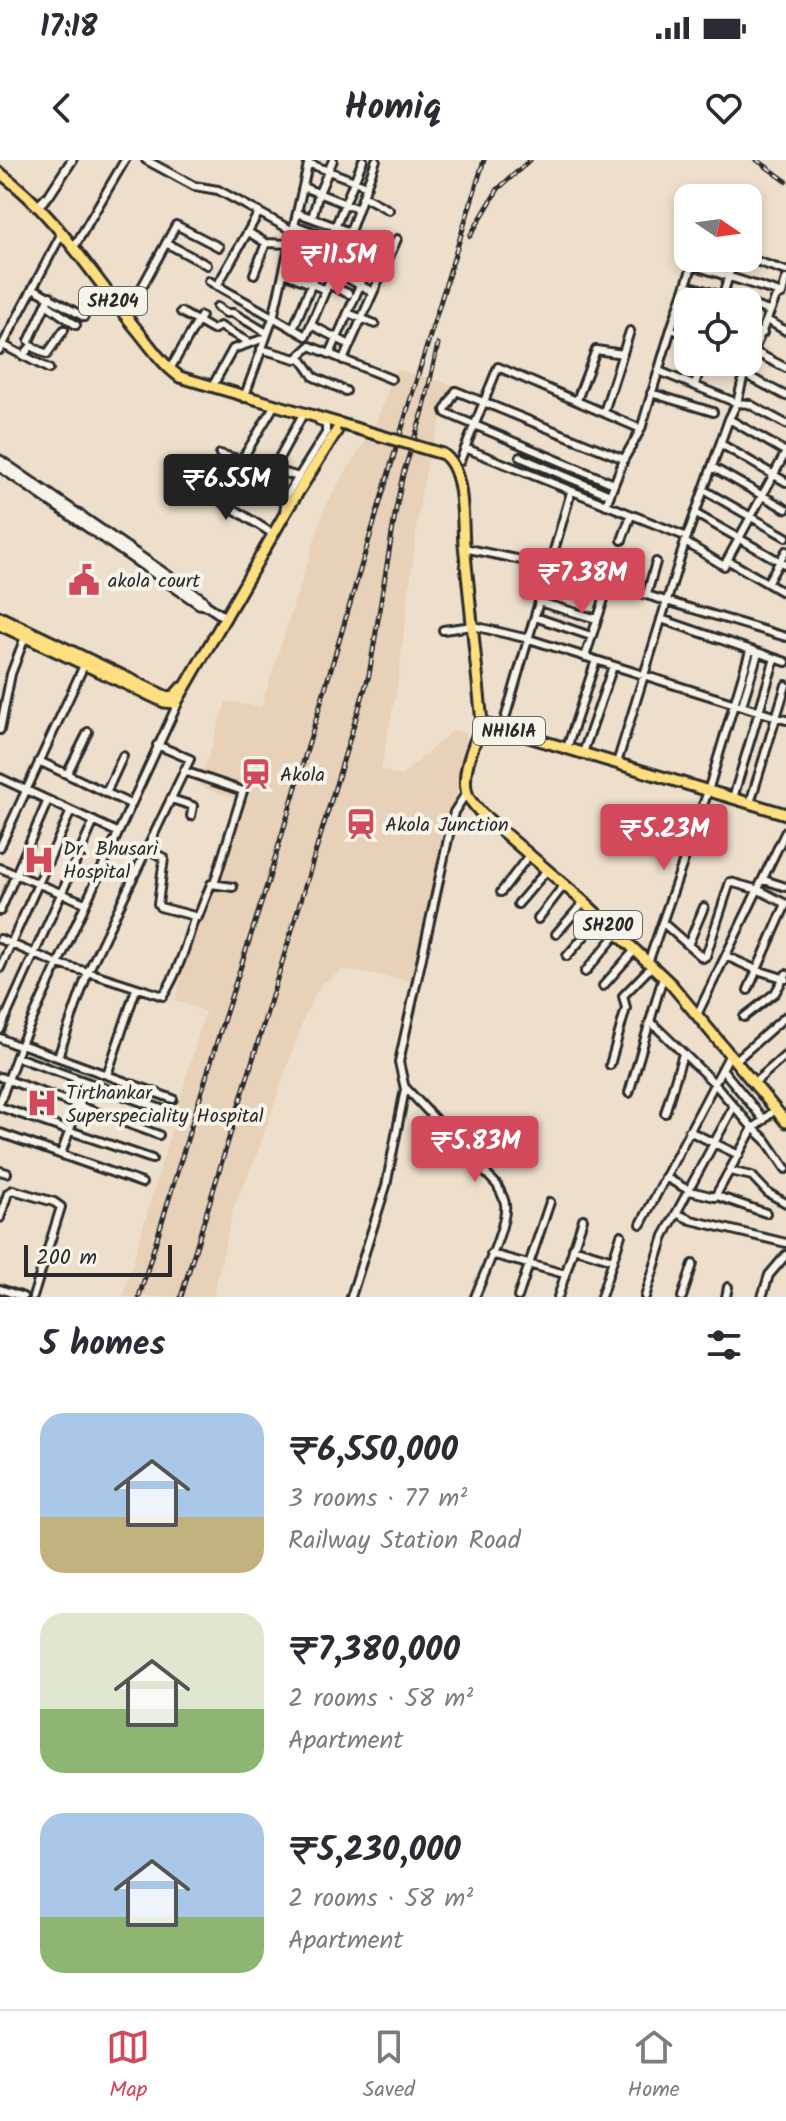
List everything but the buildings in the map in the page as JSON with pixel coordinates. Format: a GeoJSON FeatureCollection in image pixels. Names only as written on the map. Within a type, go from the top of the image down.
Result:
{"type":"FeatureCollection","features":[{"type":"Feature","properties":{"kind":"main road","name":"SH204"},"geometry":{"type":"LineString","coordinates":[[0,173],[39,205],[126,316],[180,377],[341,424]]}},
{"type":"Feature","properties":{"kind":"main road"},"geometry":{"type":"LineString","coordinates":[[0,617],[164,702],[176,699],[283,516],[341,424]]}},
{"type":"Feature","properties":{"kind":"main road","name":"NH161A"},"geometry":{"type":"LineString","coordinates":[[341,424],[443,454],[449,458],[457,473],[482,723],[786,814]]}},
{"type":"Feature","properties":{"kind":"main road"},"geometry":{"type":"LineString","coordinates":[[224,616],[270,532],[283,516]]}},
{"type":"Feature","properties":{"kind":"main road"},"geometry":{"type":"LineString","coordinates":[[0,625],[86,661]]}},
{"type":"Feature","properties":{"kind":"main road"},"geometry":{"type":"LineString","coordinates":[[467,792],[469,765],[482,723]]}},
{"type":"Feature","properties":{"kind":"main road","name":"SH200"},"geometry":{"type":"LineString","coordinates":[[467,792],[481,813],[584,902],[663,977],[786,1122]]}},
{"type":"Feature","properties":{"kind":"street"},"geometry":{"type":"LineString","coordinates":[[39,205],[72,160]]}},
{"type":"Feature","properties":{"kind":"street"},"geometry":{"type":"LineString","coordinates":[[73,249],[125,160]]}},
{"type":"Feature","properties":{"kind":"street"},"geometry":{"type":"LineString","coordinates":[[146,160],[194,186],[218,190],[294,228],[332,239]]}},
{"type":"Feature","properties":{"kind":"street"},"geometry":{"type":"LineString","coordinates":[[312,218],[333,160]]}},
{"type":"Feature","properties":{"kind":"street"},"geometry":{"type":"LineString","coordinates":[[293,329],[363,160]]}},
{"type":"Feature","properties":{"kind":"street"},"geometry":{"type":"LineString","coordinates":[[261,349],[296,359],[308,346],[306,336],[347,240],[376,160]]}},
{"type":"Feature","properties":{"kind":"street"},"geometry":{"type":"LineString","coordinates":[[283,516],[285,500],[327,428],[324,423],[245,397],[273,318],[309,162],[367,186]]}},
{"type":"Feature","properties":{"kind":"street"},"geometry":{"type":"LineString","coordinates":[[303,187],[358,209]]}},
{"type":"Feature","properties":{"kind":"street"},"geometry":{"type":"LineString","coordinates":[[363,196],[389,210]]}},
{"type":"Feature","properties":{"kind":"street"},"geometry":{"type":"LineString","coordinates":[[217,286],[259,212]]}},
{"type":"Feature","properties":{"kind":"street"},"geometry":{"type":"LineString","coordinates":[[298,213],[350,232]]}},
{"type":"Feature","properties":{"kind":"street"},"geometry":{"type":"LineString","coordinates":[[126,316],[177,225],[219,247]]}},
{"type":"Feature","properties":{"kind":"street"},"geometry":{"type":"LineString","coordinates":[[248,232],[266,243],[290,244]]}},
{"type":"Feature","properties":{"kind":"street"},"geometry":{"type":"LineString","coordinates":[[49,369],[1,348],[62,233]]}},
{"type":"Feature","properties":{"kind":"street"},"geometry":{"type":"LineString","coordinates":[[343,360],[397,239]]}},
{"type":"Feature","properties":{"kind":"street"},"geometry":{"type":"LineString","coordinates":[[347,240],[388,259]]}},
{"type":"Feature","properties":{"kind":"street"},"geometry":{"type":"LineString","coordinates":[[166,243],[207,265]]}},
{"type":"Feature","properties":{"kind":"street"},"geometry":{"type":"LineString","coordinates":[[254,274],[266,243]]}},
{"type":"Feature","properties":{"kind":"street"},"geometry":{"type":"LineString","coordinates":[[330,354],[374,253]]}},
{"type":"Feature","properties":{"kind":"street"},"geometry":{"type":"LineString","coordinates":[[762,263],[786,271]]}},
{"type":"Feature","properties":{"kind":"street"},"geometry":{"type":"LineString","coordinates":[[334,271],[373,292]]}},
{"type":"Feature","properties":{"kind":"street"},"geometry":{"type":"LineString","coordinates":[[686,288],[691,272]]}},
{"type":"Feature","properties":{"kind":"street"},"geometry":{"type":"LineString","coordinates":[[721,272],[781,296]]}},
{"type":"Feature","properties":{"kind":"street"},"geometry":{"type":"LineString","coordinates":[[725,288],[730,272]]}},
{"type":"Feature","properties":{"kind":"street"},"geometry":{"type":"LineString","coordinates":[[284,273],[312,285],[349,294]]}},
{"type":"Feature","properties":{"kind":"street"},"geometry":{"type":"LineString","coordinates":[[763,333],[769,311],[781,296],[786,279]]}},
{"type":"Feature","properties":{"kind":"street"},"geometry":{"type":"LineString","coordinates":[[209,281],[306,336]]}},
{"type":"Feature","properties":{"kind":"street"},"geometry":{"type":"LineString","coordinates":[[687,285],[694,288]]}},
{"type":"Feature","properties":{"kind":"street"},"geometry":{"type":"LineString","coordinates":[[33,288],[76,325]]}},
{"type":"Feature","properties":{"kind":"street"},"geometry":{"type":"LineString","coordinates":[[48,300],[84,317]]}},
{"type":"Feature","properties":{"kind":"street"},"geometry":{"type":"LineString","coordinates":[[29,341],[48,300]]}},
{"type":"Feature","properties":{"kind":"street"},"geometry":{"type":"LineString","coordinates":[[217,307],[226,313],[233,313],[266,336]]}},
{"type":"Feature","properties":{"kind":"street"},"geometry":{"type":"LineString","coordinates":[[762,309],[769,311]]}},
{"type":"Feature","properties":{"kind":"street"},"geometry":{"type":"LineString","coordinates":[[181,312],[199,318],[213,330],[220,326],[248,342]]}},
{"type":"Feature","properties":{"kind":"street"},"geometry":{"type":"LineString","coordinates":[[348,313],[375,324]]}},
{"type":"Feature","properties":{"kind":"street"},"geometry":{"type":"LineString","coordinates":[[170,369],[199,318]]}},
{"type":"Feature","properties":{"kind":"street"},"geometry":{"type":"LineString","coordinates":[[767,320],[786,331]]}},
{"type":"Feature","properties":{"kind":"street"},"geometry":{"type":"LineString","coordinates":[[606,505],[624,459],[641,429],[674,322]]}},
{"type":"Feature","properties":{"kind":"street"},"geometry":{"type":"LineString","coordinates":[[311,325],[350,345]]}},
{"type":"Feature","properties":{"kind":"street"},"geometry":{"type":"LineString","coordinates":[[23,356],[31,346],[47,354],[64,330]]}},
{"type":"Feature","properties":{"kind":"street"},"geometry":{"type":"LineString","coordinates":[[604,412],[630,331]]}},
{"type":"Feature","properties":{"kind":"street"},"geometry":{"type":"LineString","coordinates":[[212,387],[231,351],[266,336]]}},
{"type":"Feature","properties":{"kind":"street"},"geometry":{"type":"LineString","coordinates":[[308,346],[391,379]]}},
{"type":"Feature","properties":{"kind":"street"},"geometry":{"type":"LineString","coordinates":[[577,400],[596,350],[623,354]]}},
{"type":"Feature","properties":{"kind":"street"},"geometry":{"type":"LineString","coordinates":[[300,357],[314,377],[346,391]]}},
{"type":"Feature","properties":{"kind":"street"},"geometry":{"type":"LineString","coordinates":[[762,359],[786,368]]}},
{"type":"Feature","properties":{"kind":"street"},"geometry":{"type":"LineString","coordinates":[[460,461],[500,367],[641,429]]}},
{"type":"Feature","properties":{"kind":"street"},"geometry":{"type":"LineString","coordinates":[[659,371],[737,403],[749,404],[786,424]]}},
{"type":"Feature","properties":{"kind":"street"},"geometry":{"type":"LineString","coordinates":[[695,385],[698,376]]}},
{"type":"Feature","properties":{"kind":"street"},"geometry":{"type":"LineString","coordinates":[[617,763],[686,540],[737,403],[744,376]]}},
{"type":"Feature","properties":{"kind":"street"},"geometry":{"type":"LineString","coordinates":[[748,376],[786,396]]}},
{"type":"Feature","properties":{"kind":"street"},"geometry":{"type":"LineString","coordinates":[[614,484],[445,410],[455,391],[624,459]]}},
{"type":"Feature","properties":{"kind":"street"},"geometry":{"type":"LineString","coordinates":[[651,393],[713,412]]}},
{"type":"Feature","properties":{"kind":"street"},"geometry":{"type":"LineString","coordinates":[[218,499],[273,408]]}},
{"type":"Feature","properties":{"kind":"street"},"geometry":{"type":"LineString","coordinates":[[273,469],[302,416]]}},
{"type":"Feature","properties":{"kind":"street"},"geometry":{"type":"LineString","coordinates":[[465,448],[686,540],[724,566],[786,452],[729,419]]}},
{"type":"Feature","properties":{"kind":"street"},"geometry":{"type":"LineString","coordinates":[[721,444],[786,482]]}},
{"type":"Feature","properties":{"kind":"street"},"geometry":{"type":"LineString","coordinates":[[220,454],[299,477]]}},
{"type":"Feature","properties":{"kind":"street"},"geometry":{"type":"LineString","coordinates":[[520,457],[610,495]]}},
{"type":"Feature","properties":{"kind":"street"},"geometry":{"type":"LineString","coordinates":[[0,460],[20,477],[224,616]]}},
{"type":"Feature","properties":{"kind":"street"},"geometry":{"type":"LineString","coordinates":[[0,467],[20,477]]}},
{"type":"Feature","properties":{"kind":"street"},"geometry":{"type":"LineString","coordinates":[[712,467],[786,509]]}},
{"type":"Feature","properties":{"kind":"street"},"geometry":{"type":"LineString","coordinates":[[199,487],[270,532]]}},
{"type":"Feature","properties":{"kind":"street"},"geometry":{"type":"LineString","coordinates":[[704,490],[786,537]]}},
{"type":"Feature","properties":{"kind":"street"},"geometry":{"type":"LineString","coordinates":[[502,729],[571,492]]}},
{"type":"Feature","properties":{"kind":"street"},"geometry":{"type":"LineString","coordinates":[[696,514],[783,564]]}},
{"type":"Feature","properties":{"kind":"street"},"geometry":{"type":"LineString","coordinates":[[622,540],[631,515]]}},
{"type":"Feature","properties":{"kind":"street"},"geometry":{"type":"LineString","coordinates":[[464,546],[550,566],[786,637]]}},
{"type":"Feature","properties":{"kind":"street"},"geometry":{"type":"LineString","coordinates":[[767,583],[783,564],[786,551]]}},
{"type":"Feature","properties":{"kind":"street"},"geometry":{"type":"LineString","coordinates":[[727,560],[786,594]]}},
{"type":"Feature","properties":{"kind":"street"},"geometry":{"type":"LineString","coordinates":[[647,594],[656,562]]}},
{"type":"Feature","properties":{"kind":"street"},"geometry":{"type":"LineString","coordinates":[[585,657],[609,584]]}},
{"type":"Feature","properties":{"kind":"street"},"geometry":{"type":"LineString","coordinates":[[539,602],[597,619]]}},
{"type":"Feature","properties":{"kind":"street"},"geometry":{"type":"LineString","coordinates":[[535,617],[591,636]]}},
{"type":"Feature","properties":{"kind":"street"},"geometry":{"type":"LineString","coordinates":[[661,619],[786,662]]}},
{"type":"Feature","properties":{"kind":"street"},"geometry":{"type":"LineString","coordinates":[[443,630],[473,626],[529,639],[786,720]]}},
{"type":"Feature","properties":{"kind":"street"},"geometry":{"type":"LineString","coordinates":[[0,730],[11,674],[25,637]]}},
{"type":"Feature","properties":{"kind":"street"},"geometry":{"type":"LineString","coordinates":[[610,1065],[626,1008],[623,996],[650,965],[754,652]]}},
{"type":"Feature","properties":{"kind":"street"},"geometry":{"type":"LineString","coordinates":[[733,798],[775,658]]}},
{"type":"Feature","properties":{"kind":"street"},"geometry":{"type":"LineString","coordinates":[[567,748],[596,660]]}},
{"type":"Feature","properties":{"kind":"street"},"geometry":{"type":"LineString","coordinates":[[0,847],[4,828],[26,789],[86,661]]}},
{"type":"Feature","properties":{"kind":"street"},"geometry":{"type":"LineString","coordinates":[[583,753],[613,666]]}},
{"type":"Feature","properties":{"kind":"street"},"geometry":{"type":"LineString","coordinates":[[750,803],[786,685]]}},
{"type":"Feature","properties":{"kind":"street"},"geometry":{"type":"LineString","coordinates":[[152,1159],[0,1105],[21,1045],[157,745],[179,704],[176,699]]}},
{"type":"Feature","properties":{"kind":"street"},"geometry":{"type":"LineString","coordinates":[[67,774],[88,732]]}},
{"type":"Feature","properties":{"kind":"street"},"geometry":{"type":"LineString","coordinates":[[58,1057],[88,972],[190,759],[157,745]]}},
{"type":"Feature","properties":{"kind":"street"},"geometry":{"type":"LineString","coordinates":[[106,793],[123,756]]}},
{"type":"Feature","properties":{"kind":"street"},"geometry":{"type":"LineString","coordinates":[[39,761],[130,804]]}},
{"type":"Feature","properties":{"kind":"street"},"geometry":{"type":"LineString","coordinates":[[184,771],[243,791],[214,884]]}},
{"type":"Feature","properties":{"kind":"street"},"geometry":{"type":"LineString","coordinates":[[0,778],[117,832]]}},
{"type":"Feature","properties":{"kind":"street"},"geometry":{"type":"LineString","coordinates":[[351,1297],[386,1189],[405,1087],[399,1062],[454,812],[467,792]]}},
{"type":"Feature","properties":{"kind":"street"},"geometry":{"type":"LineString","coordinates":[[171,799],[193,806],[191,816]]}},
{"type":"Feature","properties":{"kind":"street"},"geometry":{"type":"LineString","coordinates":[[0,911],[48,800]]}},
{"type":"Feature","properties":{"kind":"street"},"geometry":{"type":"LineString","coordinates":[[0,968],[71,811]]}},
{"type":"Feature","properties":{"kind":"street"},"geometry":{"type":"LineString","coordinates":[[0,1030],[94,821]]}},
{"type":"Feature","properties":{"kind":"street"},"geometry":{"type":"LineString","coordinates":[[697,1015],[786,831]]}},
{"type":"Feature","properties":{"kind":"street"},"geometry":{"type":"LineString","coordinates":[[147,849],[164,858],[158,907],[199,916],[210,884],[233,887]]}},
{"type":"Feature","properties":{"kind":"street"},"geometry":{"type":"LineString","coordinates":[[501,892],[529,855]]}},
{"type":"Feature","properties":{"kind":"street"},"geometry":{"type":"LineString","coordinates":[[0,868],[85,903]]}},
{"type":"Feature","properties":{"kind":"street"},"geometry":{"type":"LineString","coordinates":[[518,904],[547,870]]}},
{"type":"Feature","properties":{"kind":"street"},"geometry":{"type":"LineString","coordinates":[[764,880],[786,887]]}},
{"type":"Feature","properties":{"kind":"street"},"geometry":{"type":"LineString","coordinates":[[663,923],[700,958],[706,956],[730,882],[759,890],[786,904],[748,990]]}},
{"type":"Feature","properties":{"kind":"street"},"geometry":{"type":"LineString","coordinates":[[538,919],[564,885]]}},
{"type":"Feature","properties":{"kind":"street"},"geometry":{"type":"LineString","coordinates":[[556,934],[584,902]]}},
{"type":"Feature","properties":{"kind":"street"},"geometry":{"type":"LineString","coordinates":[[688,945],[704,907]]}},
{"type":"Feature","properties":{"kind":"street"},"geometry":{"type":"LineString","coordinates":[[0,939],[58,964],[164,995],[170,980],[178,972],[195,916]]}},
{"type":"Feature","properties":{"kind":"street"},"geometry":{"type":"LineString","coordinates":[[567,956],[600,918]]}},
{"type":"Feature","properties":{"kind":"street"},"geometry":{"type":"LineString","coordinates":[[585,972],[617,934]]}},
{"type":"Feature","properties":{"kind":"street"},"geometry":{"type":"LineString","coordinates":[[603,986],[635,950]]}},
{"type":"Feature","properties":{"kind":"street"},"geometry":{"type":"LineString","coordinates":[[726,956],[757,970],[785,977],[775,993],[744,1017]]}},
{"type":"Feature","properties":{"kind":"street"},"geometry":{"type":"LineString","coordinates":[[629,1093],[663,977]]}},
{"type":"Feature","properties":{"kind":"street"},"geometry":{"type":"LineString","coordinates":[[107,1075],[136,989]]}},
{"type":"Feature","properties":{"kind":"street"},"geometry":{"type":"LineString","coordinates":[[641,1224],[722,1069],[786,1016]]}},
{"type":"Feature","properties":{"kind":"street"},"geometry":{"type":"LineString","coordinates":[[650,1021],[714,1083],[767,1142],[786,1169]]}},
{"type":"Feature","properties":{"kind":"street"},"geometry":{"type":"LineString","coordinates":[[0,1038],[173,1099]]}},
{"type":"Feature","properties":{"kind":"street"},"geometry":{"type":"LineString","coordinates":[[665,1113],[683,1054]]}},
{"type":"Feature","properties":{"kind":"street"},"geometry":{"type":"LineString","coordinates":[[754,1083],[786,1056]]}},
{"type":"Feature","properties":{"kind":"street"},"geometry":{"type":"LineString","coordinates":[[17,1057],[164,1110]]}},
{"type":"Feature","properties":{"kind":"street"},"geometry":{"type":"LineString","coordinates":[[722,1069],[764,1120]]}},
{"type":"Feature","properties":{"kind":"street"},"geometry":{"type":"LineString","coordinates":[[0,1077],[159,1135]]}},
{"type":"Feature","properties":{"kind":"street"},"geometry":{"type":"LineString","coordinates":[[61,1154],[87,1083]]}},
{"type":"Feature","properties":{"kind":"street"},"geometry":{"type":"LineString","coordinates":[[405,1087],[497,1185],[502,1195],[505,1212],[475,1297]]}},
{"type":"Feature","properties":{"kind":"street"},"geometry":{"type":"LineString","coordinates":[[645,1297],[663,1241],[734,1106]]}},
{"type":"Feature","properties":{"kind":"street"},"geometry":{"type":"LineString","coordinates":[[717,1196],[753,1127],[776,1109]]}},
{"type":"Feature","properties":{"kind":"street"},"geometry":{"type":"LineString","coordinates":[[689,1131],[739,1155]]}},
{"type":"Feature","properties":{"kind":"street"},"geometry":{"type":"LineString","coordinates":[[0,1133],[142,1183]]}},
{"type":"Feature","properties":{"kind":"street"},"geometry":{"type":"LineString","coordinates":[[730,1171],[752,1176],[771,1195],[786,1203]]}},
{"type":"Feature","properties":{"kind":"street"},"geometry":{"type":"LineString","coordinates":[[665,1177],[690,1191],[711,1198],[717,1196],[766,1213]]}},
{"type":"Feature","properties":{"kind":"street"},"geometry":{"type":"LineString","coordinates":[[0,1218],[10,1190],[54,1202],[61,1207],[33,1297]]}},
{"type":"Feature","properties":{"kind":"street"},"geometry":{"type":"LineString","coordinates":[[518,1297],[550,1202]]}},
{"type":"Feature","properties":{"kind":"street"},"geometry":{"type":"LineString","coordinates":[[678,1214],[691,1220],[786,1243]]}},
{"type":"Feature","properties":{"kind":"street"},"geometry":{"type":"LineString","coordinates":[[567,1297],[558,1296],[583,1219]]}},
{"type":"Feature","properties":{"kind":"street"},"geometry":{"type":"LineString","coordinates":[[601,1297],[621,1235]]}},
{"type":"Feature","properties":{"kind":"street"},"geometry":{"type":"LineString","coordinates":[[573,1248],[613,1260]]}},
{"type":"Feature","properties":{"kind":"street"},"geometry":{"type":"LineString","coordinates":[[491,1254],[565,1274]]}},
{"type":"Feature","properties":{"kind":"street"},"geometry":{"type":"LineString","coordinates":[[762,1297],[770,1273],[786,1255]]}},
{"type":"Feature","properties":{"kind":"street"},"geometry":{"type":"LineString","coordinates":[[682,1297],[693,1264]]}},
{"type":"Feature","properties":{"kind":"street"},"geometry":{"type":"LineString","coordinates":[[726,1297],[728,1287]]}},
{"type":"Feature","properties":{"kind":"street"},"geometry":{"type":"LineString","coordinates":[[0,1289],[23,1297]]}},
{"type":"Feature","properties":{"kind":"shaded area"},"geometry":{"type":"Polygon","coordinates":[[[396,369],[452,385],[428,461],[420,501],[398,681],[381,770],[401,776],[453,730],[466,734],[455,804],[414,981],[343,970],[321,984],[305,1015],[255,1160],[234,1206],[213,1297],[123,1297],[205,1012],[175,1000],[236,799],[199,786],[226,701],[261,707],[326,504],[375,425],[396,369]]]}},
{"type":"Feature","properties":{"kind":"railway"},"geometry":{"type":"LineString","coordinates":[[139,1297],[267,885],[484,160]]}},
{"type":"Feature","properties":{"kind":"railway"},"geometry":{"type":"LineString","coordinates":[[470,236],[498,189],[530,160]]}},
{"type":"Feature","properties":{"kind":"railway"},"geometry":{"type":"LineString","coordinates":[[757,160],[786,181]]}},
{"type":"Feature","properties":{"kind":"railway"},"geometry":{"type":"LineString","coordinates":[[181,1297],[369,675],[403,474],[423,412],[438,344]]}},
{"type":"Feature","properties":{"kind":"place","name":"akola court"},"geometry":{"type":"Point","coordinates":[84,580]}},
{"type":"Feature","properties":{"kind":"place","name":"Akola"},"geometry":{"type":"Point","coordinates":[256,774]}},
{"type":"Feature","properties":{"kind":"place","name":"Akola Junction"},"geometry":{"type":"Point","coordinates":[361,824]}},
{"type":"Feature","properties":{"kind":"place","name":"Dr. Bhusari Hospital"},"geometry":{"type":"Point","coordinates":[39,860]}},
{"type":"Feature","properties":{"kind":"place","name":"Tirthankar Superspeciality Hospital"},"geometry":{"type":"Point","coordinates":[42,1103]}}]}
